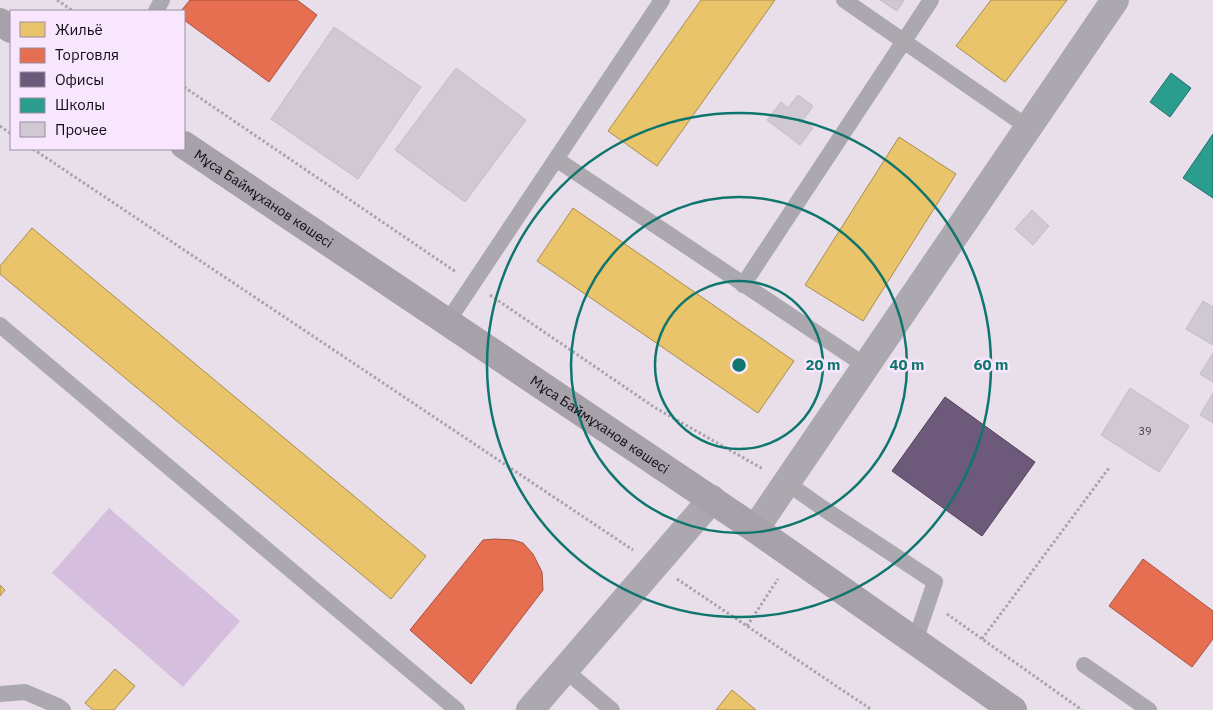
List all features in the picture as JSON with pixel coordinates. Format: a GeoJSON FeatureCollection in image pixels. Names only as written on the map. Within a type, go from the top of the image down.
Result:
{"type":"FeatureCollection","features":[{"type":"Feature","properties":{"kind":"main road","name":"Мұса Баймұханов көшесі"},"geometry":{"type":"LineString","coordinates":[[185,146],[712,499],[1013,710]]}},
{"type":"Feature","properties":{"kind":"street"},"geometry":{"type":"LineString","coordinates":[[756,529],[1115,0]]}},
{"type":"Feature","properties":{"kind":"street"},"geometry":{"type":"LineString","coordinates":[[530,710],[712,499]]}},
{"type":"Feature","properties":{"kind":"lane"},"geometry":{"type":"LineString","coordinates":[[448,321],[662,0]]}},
{"type":"Feature","properties":{"kind":"lane"},"geometry":{"type":"LineString","coordinates":[[844,0],[1028,128]]}},
{"type":"Feature","properties":{"kind":"lane"},"geometry":{"type":"LineString","coordinates":[[743,285],[932,0]]}},
{"type":"Feature","properties":{"kind":"lane"},"geometry":{"type":"LineString","coordinates":[[556,159],[866,366]]}},
{"type":"Feature","properties":{"kind":"lane"},"geometry":{"type":"LineString","coordinates":[[0,325],[457,710]]}},
{"type":"Feature","properties":{"kind":"lane"},"geometry":{"type":"LineString","coordinates":[[787,483],[934,582],[915,641]]}},
{"type":"Feature","properties":{"kind":"lane"},"geometry":{"type":"LineString","coordinates":[[1084,665],[1149,710]]}},
{"type":"Feature","properties":{"kind":"lane"},"geometry":{"type":"LineString","coordinates":[[565,670],[612,710]]}},
{"type":"Feature","properties":{"kind":"lane"},"geometry":{"type":"LineString","coordinates":[[0,694],[24,692],[58,706],[63,710]]}},
{"type":"Feature","properties":{"kind":"path"},"geometry":{"type":"LineString","coordinates":[[57,0],[72,10]]}},
{"type":"Feature","properties":{"kind":"path"},"geometry":{"type":"LineString","coordinates":[[34,150],[872,710]]}},
{"type":"Feature","properties":{"kind":"path"},"geometry":{"type":"LineString","coordinates":[[982,638],[1109,468]]}},
{"type":"Feature","properties":{"kind":"path"},"geometry":{"type":"LineString","coordinates":[[928,601],[1082,710]]}},
{"type":"Feature","properties":{"kind":"shaded area"},"geometry":{"type":"Polygon","coordinates":[[[109,508],[240,621],[183,687],[52,573],[109,508]]]}},
{"type":"Feature","properties":{"kind":"building: Жильё"},"geometry":{"type":"Polygon","coordinates":[[[701,0],[775,0],[657,166],[608,131],[701,0]]]}},
{"type":"Feature","properties":{"kind":"building: Жильё"},"geometry":{"type":"Polygon","coordinates":[[[991,0],[1067,0],[1005,82],[956,46],[991,0]]]}},
{"type":"Feature","properties":{"kind":"building: Жильё"},"geometry":{"type":"Polygon","coordinates":[[[899,137],[956,174],[863,321],[805,285],[899,137]]]}},
{"type":"Feature","properties":{"kind":"building: Жильё"},"geometry":{"type":"Polygon","coordinates":[[[573,208],[794,361],[758,413],[537,261],[573,208]]]}},
{"type":"Feature","properties":{"kind":"building: Жильё"},"geometry":{"type":"Polygon","coordinates":[[[32,228],[426,556],[391,599],[0,274],[0,266],[32,228]]]}},
{"type":"Feature","properties":{"kind":"building: Жильё"},"geometry":{"type":"Polygon","coordinates":[[[0,585],[5,590],[0,596],[0,585]]]}},
{"type":"Feature","properties":{"kind":"building: Жильё"},"geometry":{"type":"Polygon","coordinates":[[[115,669],[135,686],[114,710],[93,710],[85,703],[115,669]]]}},
{"type":"Feature","properties":{"kind":"building: Жильё"},"geometry":{"type":"Polygon","coordinates":[[[732,690],[756,710],[716,710],[732,690]]]}},
{"type":"Feature","properties":{"kind":"building: Торговля"},"geometry":{"type":"Polygon","coordinates":[[[190,0],[297,0],[317,15],[269,82],[185,21],[185,10],[182,10],[190,0]]]}},
{"type":"Feature","properties":{"kind":"building: Торговля"},"geometry":{"type":"Polygon","coordinates":[[[483,540],[513,540],[523,543],[533,554],[542,572],[543,590],[471,684],[410,630],[483,540]]]}},
{"type":"Feature","properties":{"kind":"building: Торговля"},"geometry":{"type":"Polygon","coordinates":[[[1143,559],[1213,611],[1213,639],[1192,667],[1109,606],[1143,559]]]}},
{"type":"Feature","properties":{"kind":"building: Офисы"},"geometry":{"type":"Polygon","coordinates":[[[945,397],[1035,462],[982,536],[892,471],[945,397]]]}},
{"type":"Feature","properties":{"kind":"building: Школы"},"geometry":{"type":"Polygon","coordinates":[[[1171,73],[1191,88],[1170,117],[1150,102],[1171,73]]]}},
{"type":"Feature","properties":{"kind":"building: Школы"},"geometry":{"type":"Polygon","coordinates":[[[1213,134],[1213,198],[1183,178],[1213,134]]]}},
{"type":"Feature","properties":{"kind":"building: Прочее"},"geometry":{"type":"Polygon","coordinates":[[[880,0],[904,0],[897,11],[880,0]]]}},
{"type":"Feature","properties":{"kind":"building: Прочее"},"geometry":{"type":"Polygon","coordinates":[[[334,27],[421,87],[358,179],[271,119],[334,27]]]}},
{"type":"Feature","properties":{"kind":"building: Прочее"},"geometry":{"type":"Polygon","coordinates":[[[456,68],[526,120],[465,202],[395,150],[456,68]]]}},
{"type":"Feature","properties":{"kind":"building: Прочее"},"geometry":{"type":"Polygon","coordinates":[[[798,95],[813,106],[803,120],[813,128],[800,145],[767,120],[781,102],[788,108],[798,95]]]}},
{"type":"Feature","properties":{"kind":"building: Прочее"},"geometry":{"type":"Polygon","coordinates":[[[1032,210],[1049,226],[1033,245],[1015,229],[1032,210]]]}},
{"type":"Feature","properties":{"kind":"building: Прочее"},"geometry":{"type":"Polygon","coordinates":[[[1203,301],[1213,307],[1213,345],[1186,329],[1203,301]]]}},
{"type":"Feature","properties":{"kind":"building: Прочее"},"geometry":{"type":"Polygon","coordinates":[[[1213,353],[1213,382],[1200,374],[1213,353]]]}},
{"type":"Feature","properties":{"kind":"building: Прочее"},"geometry":{"type":"Polygon","coordinates":[[[1130,388],[1189,426],[1159,472],[1101,435],[1130,388]]]}},
{"type":"Feature","properties":{"kind":"building: Прочее"},"geometry":{"type":"Polygon","coordinates":[[[1213,393],[1213,423],[1200,415],[1213,393]]]}}]}
